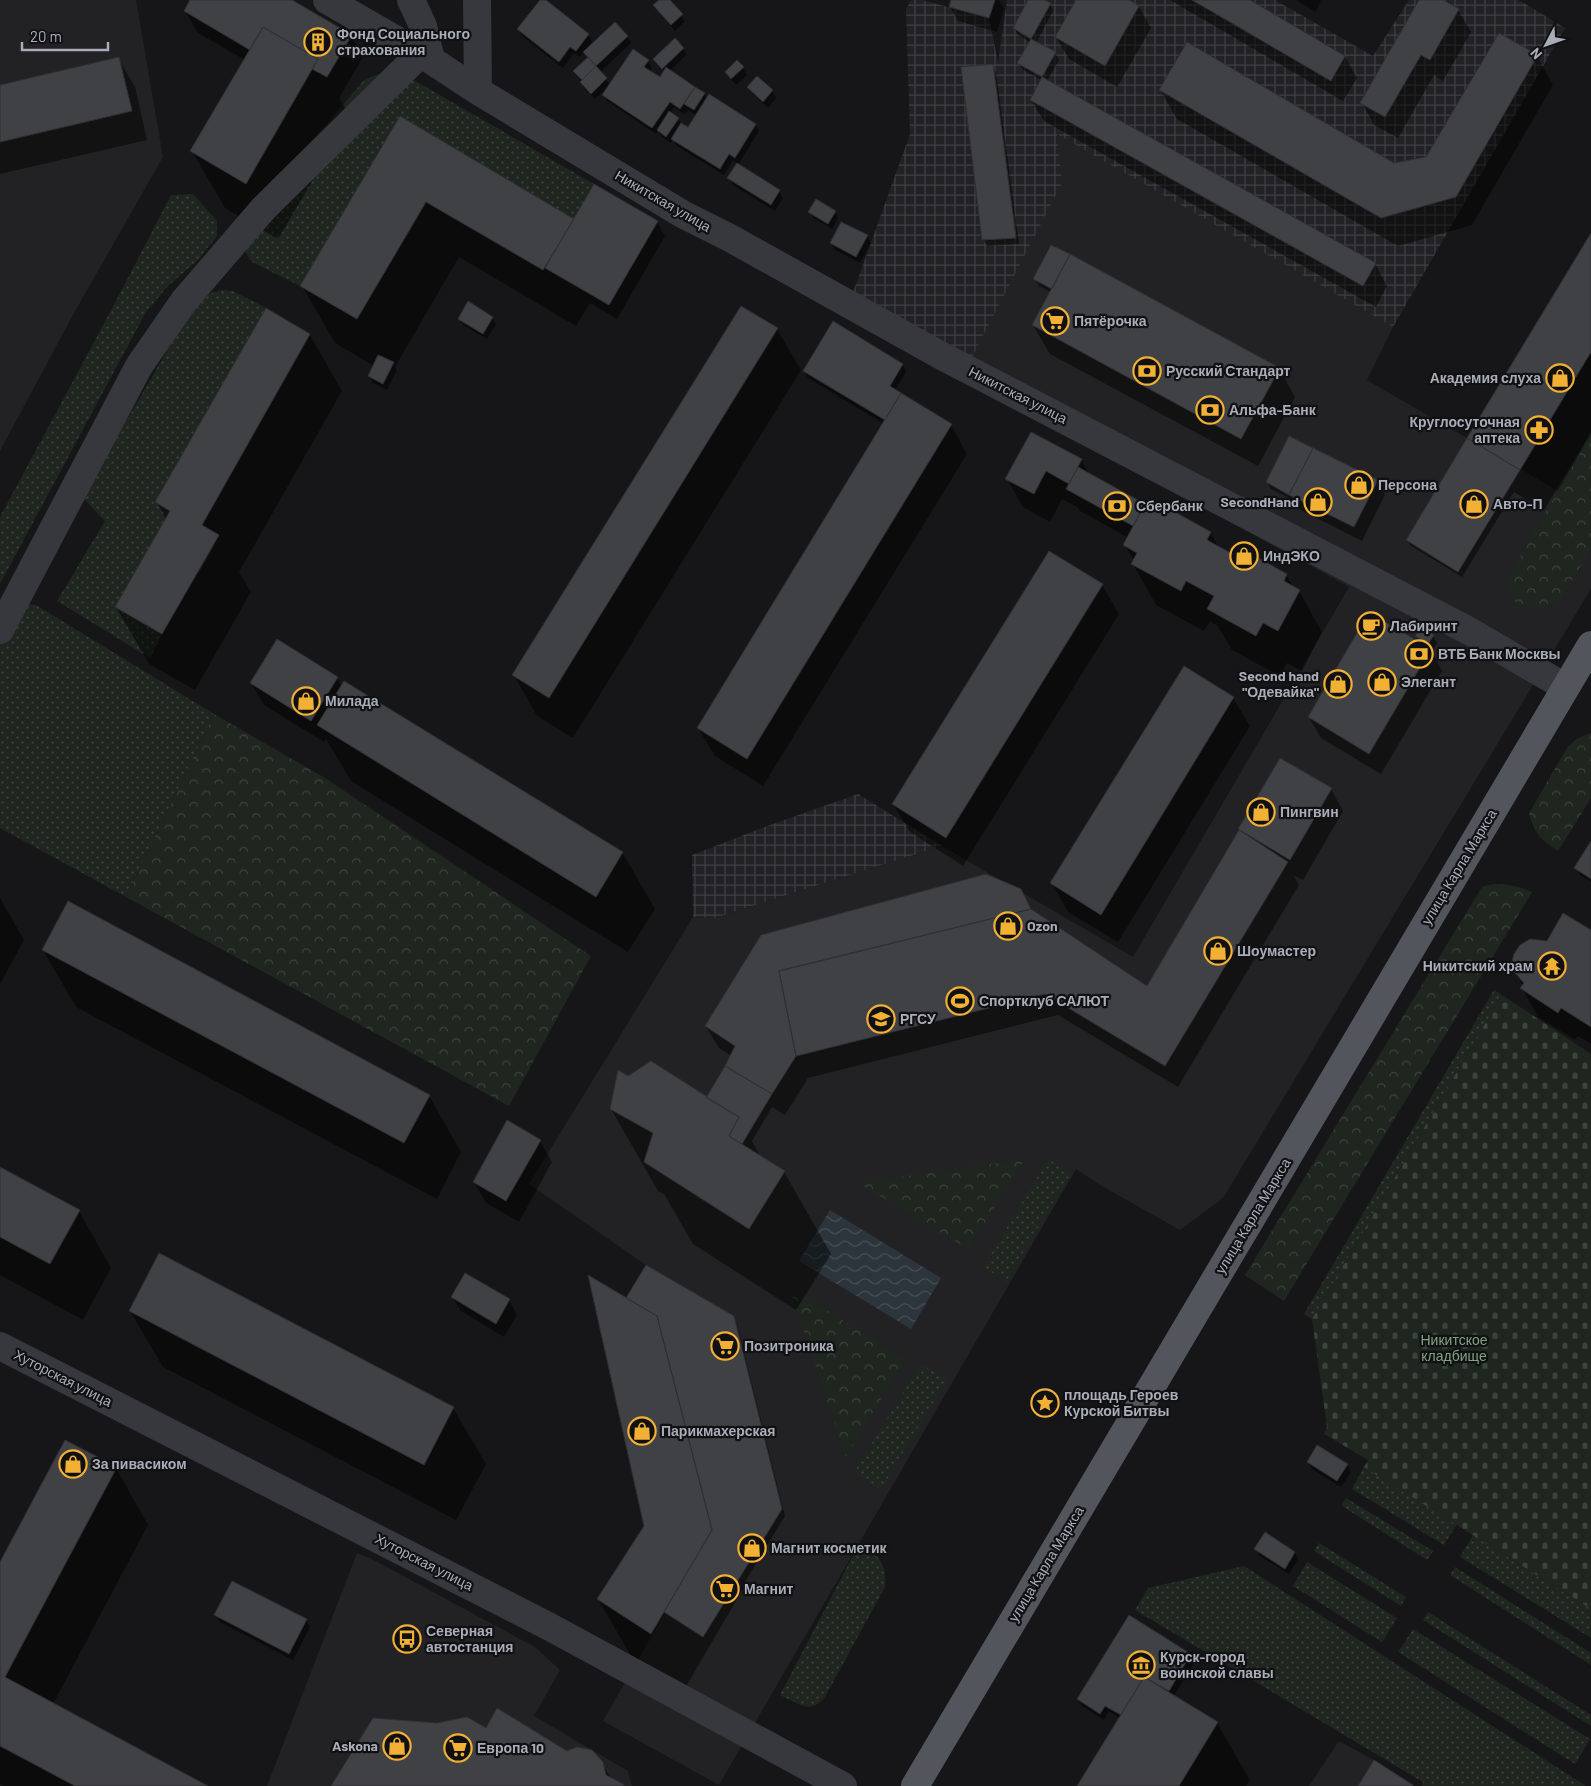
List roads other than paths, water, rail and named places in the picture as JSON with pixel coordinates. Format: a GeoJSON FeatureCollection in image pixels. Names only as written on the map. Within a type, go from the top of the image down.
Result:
{"type":"FeatureCollection","features":[{"type":"Feature","properties":{"kind":"main road","name":"улица Карла Маркса"},"geometry":{"type":"LineString","coordinates":[[915,1786],[1591,645]]}},
{"type":"Feature","properties":{"kind":"street","name":"Никитская улица"},"geometry":{"type":"LineString","coordinates":[[327,0],[426,57],[478,91],[684,215],[730,238],[940,356],[1471,632],[1565,687]]}},
{"type":"Feature","properties":{"kind":"street"},"geometry":{"type":"LineString","coordinates":[[0,630],[139,366],[184,301],[264,208],[426,57],[423,26],[411,0]]}},
{"type":"Feature","properties":{"kind":"street"},"geometry":{"type":"LineString","coordinates":[[477,0],[478,91]]}},
{"type":"Feature","properties":{"kind":"street","name":"Хуторская улица"},"geometry":{"type":"LineString","coordinates":[[0,1346],[550,1626],[843,1786]]}},
{"type":"Feature","properties":{"kind":"water"},"geometry":{"type":"Polygon","coordinates":[[[830,1210],[941,1278],[911,1329],[799,1261],[830,1210]]]}},
{"type":"Feature","properties":{"kind":"place","name":"Фонд Социального страхования"},"geometry":{"type":"Point","coordinates":[318,42]}},
{"type":"Feature","properties":{"kind":"place","name":"Пятёрочка"},"geometry":{"type":"Point","coordinates":[1055,321]}},
{"type":"Feature","properties":{"kind":"place","name":"Русский Стандарт"},"geometry":{"type":"Point","coordinates":[1147,371]}},
{"type":"Feature","properties":{"kind":"place","name":"Академия слуха"},"geometry":{"type":"Point","coordinates":[1560,378]}},
{"type":"Feature","properties":{"kind":"place","name":"Альфа-Банк"},"geometry":{"type":"Point","coordinates":[1210,410]}},
{"type":"Feature","properties":{"kind":"place","name":"Круглосуточная аптека"},"geometry":{"type":"Point","coordinates":[1539,430]}},
{"type":"Feature","properties":{"kind":"place","name":"Персона"},"geometry":{"type":"Point","coordinates":[1359,485]}},
{"type":"Feature","properties":{"kind":"place","name":"SecondHand"},"geometry":{"type":"Point","coordinates":[1318,502]}},
{"type":"Feature","properties":{"kind":"place","name":"Авто-П"},"geometry":{"type":"Point","coordinates":[1474,504]}},
{"type":"Feature","properties":{"kind":"place","name":"Сбербанк"},"geometry":{"type":"Point","coordinates":[1117,506]}},
{"type":"Feature","properties":{"kind":"place","name":"ИндЭКО"},"geometry":{"type":"Point","coordinates":[1244,556]}},
{"type":"Feature","properties":{"kind":"place","name":"Лабиринт"},"geometry":{"type":"Point","coordinates":[1371,626]}},
{"type":"Feature","properties":{"kind":"place","name":"ВТБ Банк Москвы"},"geometry":{"type":"Point","coordinates":[1419,654]}},
{"type":"Feature","properties":{"kind":"place","name":"Элегант"},"geometry":{"type":"Point","coordinates":[1382,682]}},
{"type":"Feature","properties":{"kind":"place","name":"Second hand \"Одевайка\""},"geometry":{"type":"Point","coordinates":[1338,684]}},
{"type":"Feature","properties":{"kind":"place","name":"Милада"},"geometry":{"type":"Point","coordinates":[306,701]}},
{"type":"Feature","properties":{"kind":"place","name":"Пингвин"},"geometry":{"type":"Point","coordinates":[1261,812]}},
{"type":"Feature","properties":{"kind":"place","name":"Ozon"},"geometry":{"type":"Point","coordinates":[1008,926]}},
{"type":"Feature","properties":{"kind":"place","name":"Шоумастер"},"geometry":{"type":"Point","coordinates":[1218,951]}},
{"type":"Feature","properties":{"kind":"place","name":"Никитский храм"},"geometry":{"type":"Point","coordinates":[1552,966]}},
{"type":"Feature","properties":{"kind":"place","name":"Спортклуб САЛЮТ"},"geometry":{"type":"Point","coordinates":[960,1001]}},
{"type":"Feature","properties":{"kind":"place","name":"РГСУ"},"geometry":{"type":"Point","coordinates":[881,1019]}},
{"type":"Feature","properties":{"kind":"place","name":"Позитроника"},"geometry":{"type":"Point","coordinates":[725,1346]}},
{"type":"Feature","properties":{"kind":"place","name":"площадь Героев Курской Битвы"},"geometry":{"type":"Point","coordinates":[1045,1403]}},
{"type":"Feature","properties":{"kind":"place","name":"Парикмахерская"},"geometry":{"type":"Point","coordinates":[642,1431]}},
{"type":"Feature","properties":{"kind":"place","name":"За пивасиком"},"geometry":{"type":"Point","coordinates":[73,1464]}},
{"type":"Feature","properties":{"kind":"place","name":"Магнит косметик"},"geometry":{"type":"Point","coordinates":[752,1548]}},
{"type":"Feature","properties":{"kind":"place","name":"Магнит"},"geometry":{"type":"Point","coordinates":[725,1589]}},
{"type":"Feature","properties":{"kind":"place","name":"Северная автостанция"},"geometry":{"type":"Point","coordinates":[407,1639]}},
{"type":"Feature","properties":{"kind":"place","name":"Курск-город воинской славы"},"geometry":{"type":"Point","coordinates":[1141,1665]}},
{"type":"Feature","properties":{"kind":"place","name":"Askona"},"geometry":{"type":"Point","coordinates":[397,1746]}},
{"type":"Feature","properties":{"kind":"place","name":"Европа 10"},"geometry":{"type":"Point","coordinates":[458,1748]}},
{"type":"Feature","properties":{"kind":"park label","name":"Никитское кладбище"},"geometry":{"type":"Point","coordinates":[1454,1348]}}]}
